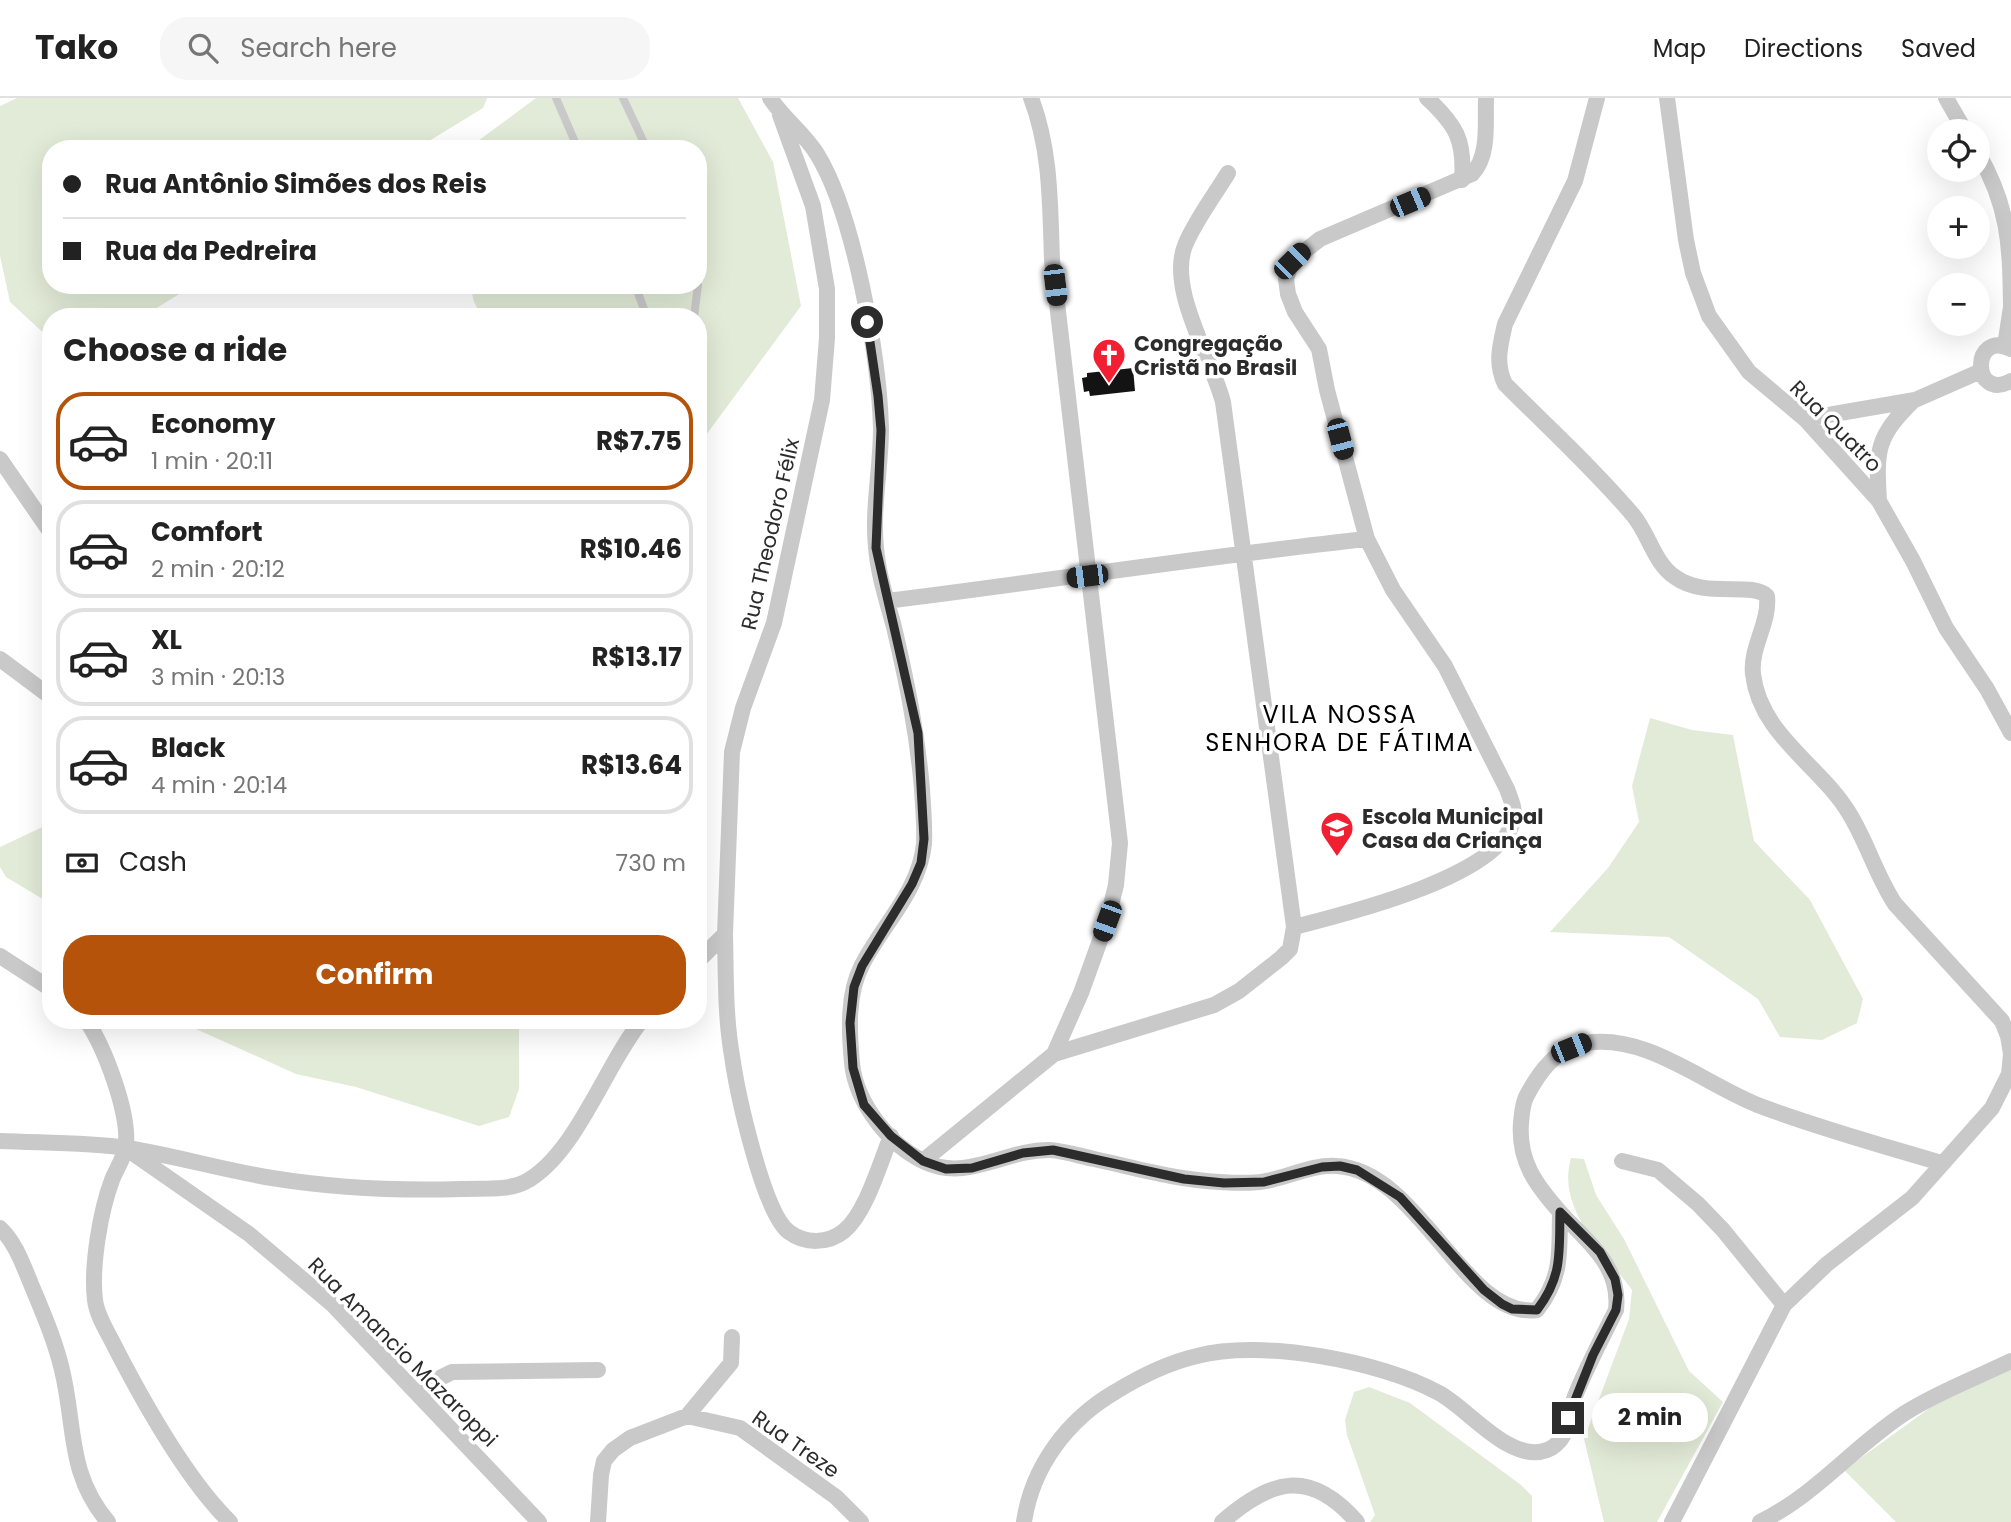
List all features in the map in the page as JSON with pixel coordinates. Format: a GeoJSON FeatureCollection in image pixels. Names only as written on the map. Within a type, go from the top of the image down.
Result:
{"type":"FeatureCollection","features":[{"type":"Feature","properties":{"kind":"street"},"geometry":{"type":"LineString","coordinates":[[1031,98],[1041,122],[1049,168],[1052,260],[1120,843],[1116,885],[1107,921],[1081,993],[1054,1054]]}},
{"type":"Feature","properties":{"kind":"street"},"geometry":{"type":"LineString","coordinates":[[1427,98],[1459,136],[1463,148],[1462,180]]}},
{"type":"Feature","properties":{"kind":"street"},"geometry":{"type":"LineString","coordinates":[[1294,927],[1416,892],[1474,862],[1509,831],[1514,819],[1513,805],[1507,789],[1445,666],[1393,590],[1367,539],[1327,390],[1319,349],[1295,312],[1286,279],[1292,261],[1320,239],[1462,180],[1478,168],[1486,98]]}},
{"type":"Feature","properties":{"kind":"street"},"geometry":{"type":"LineString","coordinates":[[1597,98],[1575,181],[1505,324],[1499,348],[1498,369],[1505,383],[1634,517],[1660,563],[1673,576],[1689,585],[1709,590],[1750,589],[1767,596],[1766,614],[1756,647],[1753,672],[1761,704],[1785,740],[1838,795],[1860,833],[1882,884],[1895,904],[2002,1021],[2011,1054],[2005,1086],[1975,1129],[1941,1163],[1912,1198],[1827,1264],[1784,1305],[1671,1522]]}},
{"type":"Feature","properties":{"kind":"street","name":"Rua Quatro"},"geometry":{"type":"LineString","coordinates":[[1667,98],[1686,240],[1693,272],[1709,316],[1749,372],[1805,419],[1879,501],[1946,628],[1987,689],[2011,733]]}},
{"type":"Feature","properties":{"kind":"street"},"geometry":{"type":"LineString","coordinates":[[1946,98],[1958,119]]}},
{"type":"Feature","properties":{"kind":"street"},"geometry":{"type":"LineString","coordinates":[[774,104],[806,138],[818,156],[832,184],[853,249],[872,346],[881,430],[876,548],[918,733],[924,839],[921,863],[912,884],[862,966],[854,987],[850,1023],[853,1068],[857,1090],[864,1105],[891,1136],[923,1161],[956,1170],[1023,1153],[1053,1150],[1184,1179],[1224,1183],[1264,1182],[1322,1167],[1340,1166],[1357,1170],[1400,1197],[1484,1290],[1512,1309],[1537,1310],[1552,1290],[1557,1273],[1560,1212]]}},
{"type":"Feature","properties":{"kind":"street","name":"Rua Theodoro Félix"},"geometry":{"type":"LineString","coordinates":[[774,104],[813,206],[827,289],[827,338],[822,400],[774,623],[743,708],[732,752],[725,934],[731,1055],[748,1136],[775,1212],[788,1232],[808,1241],[825,1241],[844,1231],[870,1190],[891,1136]]}},
{"type":"Feature","properties":{"kind":"street"},"geometry":{"type":"LineString","coordinates":[[923,1161],[1054,1054],[1213,1005],[1239,991],[1290,949],[1294,927],[1223,402],[1216,374],[1184,299],[1180,269],[1186,243],[1228,173]]}},
{"type":"Feature","properties":{"kind":"street"},"geometry":{"type":"LineString","coordinates":[[1990,179],[2002,205],[2010,256],[2011,306],[2008,348],[1988,349],[1981,359],[1981,371],[1984,377],[1995,384],[2011,381]]}},
{"type":"Feature","properties":{"kind":"street"},"geometry":{"type":"LineString","coordinates":[[1805,419],[1914,400],[1981,371]]}},
{"type":"Feature","properties":{"kind":"street"},"geometry":{"type":"LineString","coordinates":[[1879,501],[1879,448],[1886,430],[1914,400]]}},
{"type":"Feature","properties":{"kind":"street"},"geometry":{"type":"LineString","coordinates":[[0,459],[42,520]]}},
{"type":"Feature","properties":{"kind":"street"},"geometry":{"type":"LineString","coordinates":[[887,601],[1087,576],[1244,552],[1367,539]]}},
{"type":"Feature","properties":{"kind":"street"},"geometry":{"type":"LineString","coordinates":[[0,659],[42,689]]}},
{"type":"Feature","properties":{"kind":"street"},"geometry":{"type":"LineString","coordinates":[[707,952],[725,934]]}},
{"type":"Feature","properties":{"kind":"street"},"geometry":{"type":"LineString","coordinates":[[0,956],[42,983]]}},
{"type":"Feature","properties":{"kind":"street"},"geometry":{"type":"LineString","coordinates":[[92,1029],[125,1121],[126,1148],[112,1179],[101,1226],[95,1303],[139,1394],[194,1479],[230,1522]]}},
{"type":"Feature","properties":{"kind":"street"},"geometry":{"type":"LineString","coordinates":[[0,1141],[126,1148],[275,1179],[338,1185],[440,1189],[504,1187],[524,1183],[547,1166],[570,1138],[626,1039],[634,1029]]}},
{"type":"Feature","properties":{"kind":"street"},"geometry":{"type":"LineString","coordinates":[[1024,1522],[1034,1480],[1061,1437],[1101,1400],[1149,1371],[1197,1356],[1230,1350],[1268,1350],[1388,1371],[1440,1393],[1507,1444],[1525,1452],[1551,1449],[1562,1439],[1575,1397],[1616,1310],[1618,1295],[1615,1279],[1600,1252],[1535,1184],[1520,1145],[1522,1104],[1537,1075],[1558,1054],[1584,1043],[1615,1041],[1644,1049],[1759,1106],[1824,1129],[1941,1163]]}},
{"type":"Feature","properties":{"kind":"street","name":"Rua Amancio Mazaroppi"},"geometry":{"type":"LineString","coordinates":[[126,1148],[287,1265],[333,1305],[539,1522]]}},
{"type":"Feature","properties":{"kind":"street"},"geometry":{"type":"LineString","coordinates":[[1622,1161],[1658,1170],[1698,1204],[1723,1230],[1784,1305]]}},
{"type":"Feature","properties":{"kind":"street"},"geometry":{"type":"LineString","coordinates":[[0,1228],[16,1247],[55,1343],[69,1404],[75,1461],[84,1485],[108,1522]]}},
{"type":"Feature","properties":{"kind":"street"},"geometry":{"type":"LineString","coordinates":[[598,1522],[604,1461],[612,1450],[630,1438],[687,1416],[731,1363],[732,1337]]}},
{"type":"Feature","properties":{"kind":"street"},"geometry":{"type":"LineString","coordinates":[[1760,1522],[1785,1510],[1820,1485],[1905,1413],[2011,1361]]}},
{"type":"Feature","properties":{"kind":"street"},"geometry":{"type":"LineString","coordinates":[[420,1396],[438,1379],[452,1372],[598,1370]]}},
{"type":"Feature","properties":{"kind":"street","name":"Rua Treze"},"geometry":{"type":"LineString","coordinates":[[687,1416],[740,1428],[836,1497],[861,1522]]}},
{"type":"Feature","properties":{"kind":"street"},"geometry":{"type":"LineString","coordinates":[[1222,1522],[1249,1499],[1267,1489],[1289,1486],[1318,1489],[1341,1503],[1357,1522]]}},
{"type":"Feature","properties":{"kind":"lane"},"geometry":{"type":"LineString","coordinates":[[556,98],[574,140]]}},
{"type":"Feature","properties":{"kind":"lane"},"geometry":{"type":"LineString","coordinates":[[622,98],[643,140]]}},
{"type":"Feature","properties":{"kind":"green space"},"geometry":{"type":"Polygon","coordinates":[[[17,98],[487,98],[483,108],[431,140],[42,140],[42,294],[179,294],[157,308],[42,308],[42,332],[10,302],[0,256],[0,106],[17,98]]]}},
{"type":"Feature","properties":{"kind":"green space"},"geometry":{"type":"Polygon","coordinates":[[[536,98],[738,98],[773,162],[801,306],[707,434],[707,308],[477,308],[472,294],[707,294],[707,140],[479,140],[536,98]]]}},
{"type":"Feature","properties":{"kind":"green space"},"geometry":{"type":"Polygon","coordinates":[[[1650,718],[1692,730],[1733,735],[1754,841],[1810,900],[1863,999],[1857,1023],[1822,1040],[1780,1037],[1758,999],[1669,937],[1550,932],[1608,868],[1639,822],[1632,786],[1650,718]]]}},
{"type":"Feature","properties":{"kind":"green space"},"geometry":{"type":"Polygon","coordinates":[[[42,827],[42,899],[6,877],[0,867],[0,847],[42,827]]]}},
{"type":"Feature","properties":{"kind":"green space"},"geometry":{"type":"Polygon","coordinates":[[[196,1029],[519,1029],[519,1089],[509,1117],[479,1126],[356,1087],[296,1074],[196,1029]]]}},
{"type":"Feature","properties":{"kind":"green space"},"geometry":{"type":"Polygon","coordinates":[[[1571,1158],[1584,1159],[1596,1195],[1624,1239],[1689,1371],[1723,1402],[1657,1522],[1604,1522],[1584,1439],[1629,1319],[1632,1290],[1596,1245],[1576,1212],[1568,1177],[1571,1158]]]}},
{"type":"Feature","properties":{"kind":"green space"},"geometry":{"type":"Polygon","coordinates":[[[2011,1368],[2011,1522],[1896,1522],[1844,1470],[1934,1405],[2011,1368]]]}},
{"type":"Feature","properties":{"kind":"green space"},"geometry":{"type":"Polygon","coordinates":[[[1369,1387],[1410,1403],[1521,1485],[1532,1496],[1532,1522],[1370,1522],[1375,1515],[1347,1435],[1345,1420],[1354,1392],[1369,1387]]]}},
{"type":"Feature","properties":{"kind":"building","name":"Congregação Cristã no Brasil"},"geometry":{"type":"Polygon","coordinates":[[[1133,368],[1135,391],[1090,396],[1089,391],[1084,392],[1082,378],[1087,377],[1087,373],[1133,368]]]}},
{"type":"Feature","properties":{"kind":"place","name":"Congregação Cristã no Brasil"},"geometry":{"type":"Point","coordinates":[1109,385]}},
{"type":"Feature","properties":{"kind":"place","name":"Escola Municipal Casa da Criança"},"geometry":{"type":"Point","coordinates":[1337,858]}},
{"type":"Feature","properties":{"kind":"district","name":"VILA NOSSA SENHORA DE FÁTIMA"},"geometry":{"type":"Point","coordinates":[1340,728]}},
{"type":"Feature","properties":{"kind":"route"},"geometry":{"type":"LineString","coordinates":[[867,322],[881,430],[876,548],[918,733],[924,839],[921,863],[912,884],[862,966],[854,987],[850,1023],[853,1068],[857,1090],[864,1105],[891,1136],[923,1161],[946,1169],[972,1168],[1023,1153],[1053,1150],[1184,1179],[1224,1183],[1264,1182],[1322,1167],[1340,1166],[1357,1170],[1400,1197],[1484,1290],[1502,1304],[1525,1311],[1537,1310],[1552,1290],[1557,1273],[1560,1212],[1600,1252],[1615,1279],[1618,1295],[1616,1310],[1593,1355],[1568,1418]]}}]}
